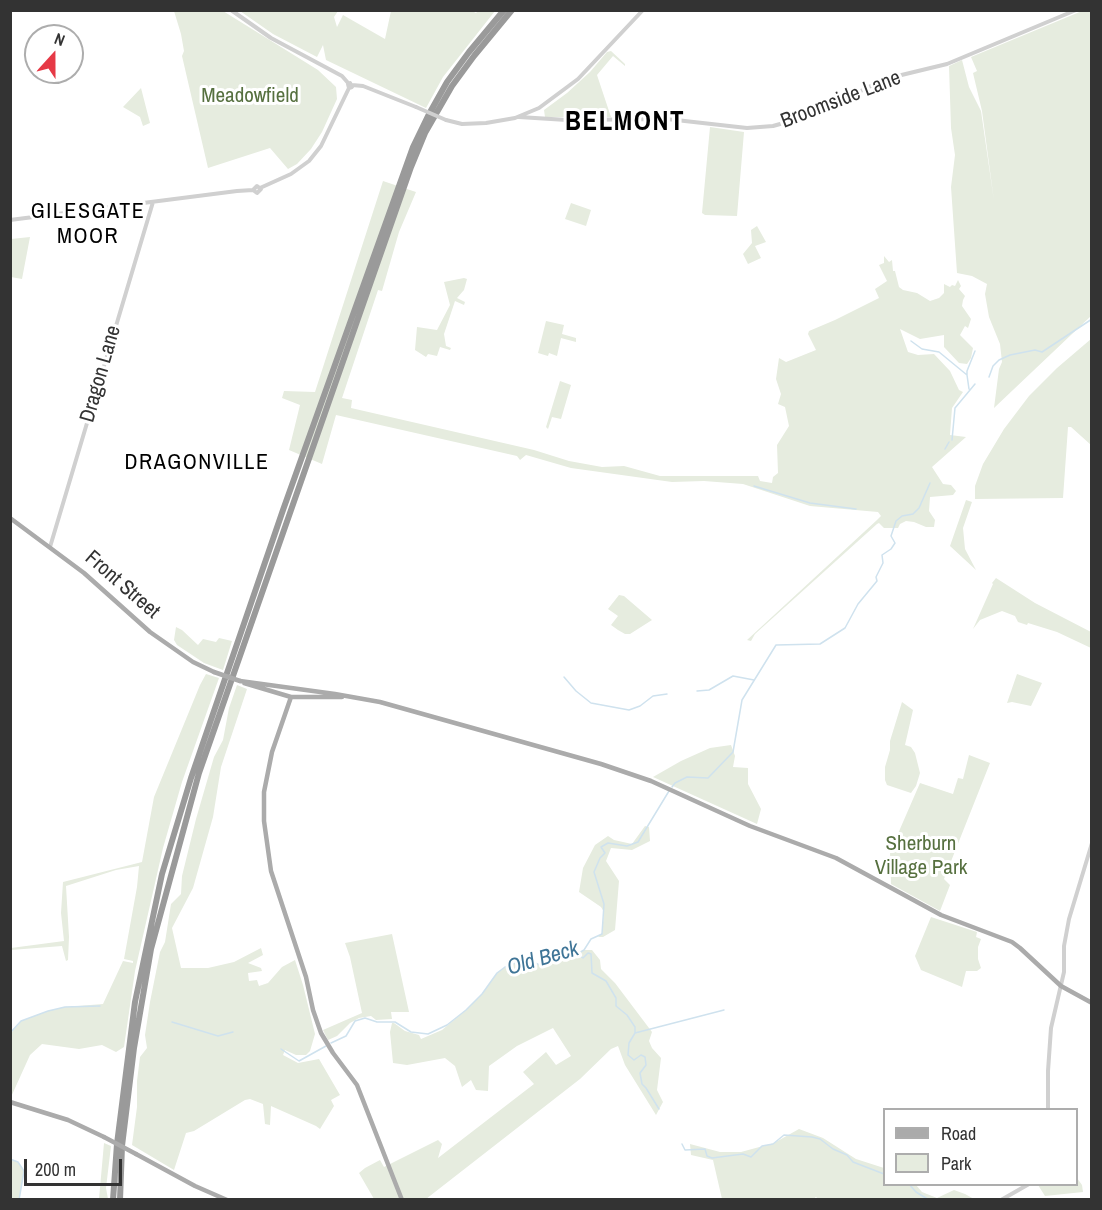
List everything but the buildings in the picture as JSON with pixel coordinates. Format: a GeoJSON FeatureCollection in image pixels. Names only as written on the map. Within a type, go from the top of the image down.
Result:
{"type":"FeatureCollection","features":[{"type":"Feature","properties":{"kind":"highway"},"geometry":{"type":"LineString","coordinates":[[113,1200],[120,1115],[135,1002],[162,874],[191,778],[412,147],[447,82],[504,10]]}},
{"type":"Feature","properties":{"kind":"highway"},"geometry":{"type":"LineString","coordinates":[[120,1200],[122,1146],[134,1048],[151,949],[199,773],[411,167],[448,93],[474,56],[512,10]]}},
{"type":"Feature","properties":{"kind":"main road","name":"Front Street"},"geometry":{"type":"LineString","coordinates":[[10,518],[84,573],[150,632],[193,662],[240,681]]}},
{"type":"Feature","properties":{"kind":"main road"},"geometry":{"type":"LineString","coordinates":[[240,681],[391,705],[601,764],[651,781],[750,826],[836,858],[941,915],[1016,945],[1061,986],[1092,1003]]}},
{"type":"Feature","properties":{"kind":"main road"},"geometry":{"type":"LineString","coordinates":[[240,681],[250,686],[285,694]]}},
{"type":"Feature","properties":{"kind":"main road"},"geometry":{"type":"LineString","coordinates":[[260,685],[291,697],[347,697]]}},
{"type":"Feature","properties":{"kind":"main road"},"geometry":{"type":"LineString","coordinates":[[285,694],[291,689]]}},
{"type":"Feature","properties":{"kind":"main road"},"geometry":{"type":"LineString","coordinates":[[285,694],[285,710]]}},
{"type":"Feature","properties":{"kind":"main road"},"geometry":{"type":"LineString","coordinates":[[291,697],[272,752],[264,792],[265,840],[271,871],[306,977],[313,1010],[325,1040],[357,1085],[402,1200]]}},
{"type":"Feature","properties":{"kind":"main road"},"geometry":{"type":"LineString","coordinates":[[10,1102],[68,1120],[195,1186],[227,1200]]}},
{"type":"Feature","properties":{"kind":"street"},"geometry":{"type":"LineString","coordinates":[[231,10],[271,38],[342,76],[350,86]]}},
{"type":"Feature","properties":{"kind":"street"},"geometry":{"type":"LineString","coordinates":[[350,86],[363,86],[457,123],[476,124],[519,117],[541,107],[578,80],[643,10]]}},
{"type":"Feature","properties":{"kind":"street","name":"Broomside Lane"},"geometry":{"type":"LineString","coordinates":[[519,117],[567,120],[667,119],[728,126],[763,127],[785,123],[814,114],[885,80],[947,64],[1076,10]]}},
{"type":"Feature","properties":{"kind":"street"},"geometry":{"type":"LineString","coordinates":[[10,220],[253,190],[255,186],[260,188],[295,172],[314,156],[350,86]]}},
{"type":"Feature","properties":{"kind":"street","name":"Dragon Lane"},"geometry":{"type":"LineString","coordinates":[[50,547],[153,202]]}},
{"type":"Feature","properties":{"kind":"street"},"geometry":{"type":"LineString","coordinates":[[1048,1108],[1050,1036],[1061,986],[1064,946],[1069,919],[1092,843]]}},
{"type":"Feature","properties":{"kind":"street"},"geometry":{"type":"LineString","coordinates":[[1001,1200],[1027,1186]]}},
{"type":"Feature","properties":{"kind":"green space","name":"Meadowfield"},"geometry":{"type":"Polygon","coordinates":[[[174,11],[223,11],[318,70],[336,87],[337,99],[322,132],[297,164],[288,169],[270,148],[208,168],[182,56],[184,51],[181,34],[174,11]]]}},
{"type":"Feature","properties":{"kind":"green space"},"geometry":{"type":"Polygon","coordinates":[[[240,11],[338,11],[334,17],[337,27],[343,15],[385,39],[391,11],[472,11],[476,13],[495,11],[443,77],[426,108],[326,60],[323,45],[317,57],[273,34],[240,11]]]}},
{"type":"Feature","properties":{"kind":"green space"},"geometry":{"type":"Polygon","coordinates":[[[1082,11],[1092,11],[1091,316],[994,408],[1002,362],[1000,344],[989,317],[985,294],[987,284],[972,276],[957,273],[951,187],[955,155],[951,128],[949,66],[962,60],[969,87],[981,111],[994,201],[982,111],[973,73],[977,71],[971,57],[1082,11]]]}},
{"type":"Feature","properties":{"kind":"green space"},"geometry":{"type":"Polygon","coordinates":[[[611,51],[625,66],[613,56],[597,75],[611,117],[545,117],[544,110],[567,93],[607,52],[611,51]]]}},
{"type":"Feature","properties":{"kind":"green space"},"geometry":{"type":"Polygon","coordinates":[[[141,88],[150,123],[143,126],[140,117],[123,107],[141,88]]]}},
{"type":"Feature","properties":{"kind":"green space"},"geometry":{"type":"Polygon","coordinates":[[[710,127],[744,132],[737,216],[702,213],[710,127]]]}},
{"type":"Feature","properties":{"kind":"green space"},"geometry":{"type":"Polygon","coordinates":[[[383,181],[416,192],[399,232],[382,291],[378,290],[342,398],[352,400],[351,408],[602,467],[624,466],[660,476],[758,476],[760,481],[772,483],[773,477],[778,473],[777,445],[789,426],[785,407],[778,404],[781,394],[776,379],[779,358],[786,362],[816,350],[808,334],[809,331],[879,298],[875,289],[887,281],[879,265],[884,263],[884,256],[889,262],[892,260],[893,271],[895,271],[899,287],[903,290],[917,293],[930,301],[939,298],[944,293],[944,284],[950,287],[955,286],[958,280],[961,286],[959,289],[965,296],[962,306],[971,319],[968,328],[965,326],[960,335],[973,348],[967,364],[959,363],[944,347],[944,335],[920,339],[900,329],[908,352],[918,355],[934,354],[950,371],[959,390],[963,392],[952,408],[950,435],[966,437],[932,467],[943,484],[951,485],[956,491],[953,495],[930,497],[929,511],[935,520],[934,527],[906,521],[898,528],[884,528],[879,523],[877,524],[755,634],[751,641],[747,640],[881,516],[878,512],[810,506],[743,484],[704,481],[672,482],[571,468],[526,455],[520,460],[517,456],[336,415],[322,464],[289,450],[300,405],[282,398],[284,391],[315,392],[383,181]]]}},
{"type":"Feature","properties":{"kind":"green space"},"geometry":{"type":"Polygon","coordinates":[[[571,203],[591,210],[586,226],[565,219],[571,203]]]}},
{"type":"Feature","properties":{"kind":"green space"},"geometry":{"type":"Polygon","coordinates":[[[757,226],[766,242],[755,246],[761,258],[748,264],[743,254],[752,243],[751,230],[757,226]]]}},
{"type":"Feature","properties":{"kind":"green space"},"geometry":{"type":"Polygon","coordinates":[[[30,237],[22,279],[11,277],[11,239],[30,237]]]}},
{"type":"Feature","properties":{"kind":"green space"},"geometry":{"type":"Polygon","coordinates":[[[467,279],[464,290],[457,298],[465,302],[464,305],[455,301],[444,334],[446,346],[451,348],[450,350],[440,347],[437,356],[428,354],[426,357],[415,350],[417,327],[437,330],[450,305],[444,282],[467,279]]]}},
{"type":"Feature","properties":{"kind":"green space"},"geometry":{"type":"Polygon","coordinates":[[[546,321],[564,325],[562,334],[576,338],[576,342],[561,338],[557,356],[538,353],[546,321]]]}},
{"type":"Feature","properties":{"kind":"green space"},"geometry":{"type":"Polygon","coordinates":[[[1091,339],[1091,445],[1071,427],[1068,427],[1063,498],[975,499],[975,486],[983,464],[1004,429],[1029,396],[1091,339]]]}},
{"type":"Feature","properties":{"kind":"green space"},"geometry":{"type":"Polygon","coordinates":[[[560,381],[571,385],[561,419],[552,417],[548,429],[546,427],[560,381]]]}},
{"type":"Feature","properties":{"kind":"green space"},"geometry":{"type":"Polygon","coordinates":[[[966,500],[972,502],[963,528],[965,549],[976,570],[950,546],[966,500]]]}},
{"type":"Feature","properties":{"kind":"green space"},"geometry":{"type":"Polygon","coordinates":[[[996,578],[1035,603],[1091,632],[1091,648],[1057,632],[1018,622],[1015,616],[1002,611],[980,620],[973,629],[996,578]]]}},
{"type":"Feature","properties":{"kind":"green space"},"geometry":{"type":"Polygon","coordinates":[[[619,595],[624,596],[652,620],[630,634],[625,634],[611,625],[618,616],[608,609],[619,595]]]}},
{"type":"Feature","properties":{"kind":"green space"},"geometry":{"type":"Polygon","coordinates":[[[176,627],[198,645],[203,639],[216,642],[219,638],[232,641],[223,670],[204,663],[177,645],[174,640],[176,627]]]}},
{"type":"Feature","properties":{"kind":"green space"},"geometry":{"type":"Polygon","coordinates":[[[206,674],[219,678],[182,782],[163,848],[135,971],[124,1047],[116,1052],[102,1045],[79,1049],[42,1044],[30,1055],[11,1097],[11,1033],[21,1021],[65,1007],[103,1004],[123,961],[133,963],[133,961],[124,959],[139,866],[116,870],[66,886],[68,960],[66,961],[62,946],[11,950],[11,948],[64,941],[61,913],[63,882],[142,862],[154,797],[206,674]]]}},
{"type":"Feature","properties":{"kind":"green space"},"geometry":{"type":"Polygon","coordinates":[[[1017,674],[1042,683],[1031,706],[1007,703],[1017,674]]]}},
{"type":"Feature","properties":{"kind":"green space"},"geometry":{"type":"Polygon","coordinates":[[[237,685],[247,689],[221,767],[213,817],[193,888],[172,928],[181,968],[208,968],[234,962],[261,948],[263,955],[248,963],[261,968],[262,971],[248,973],[249,981],[257,980],[259,986],[268,983],[282,967],[295,960],[315,1034],[310,1051],[306,1055],[296,1055],[285,1050],[283,1055],[298,1063],[319,1059],[340,1095],[331,1100],[334,1106],[320,1129],[271,1106],[270,1125],[265,1124],[263,1104],[250,1099],[245,1100],[194,1131],[186,1133],[174,1170],[132,1145],[140,1057],[147,1048],[145,1035],[150,1002],[160,952],[165,942],[171,904],[181,894],[182,876],[196,819],[214,757],[223,740],[229,708],[237,685]]]}},
{"type":"Feature","properties":{"kind":"green space"},"geometry":{"type":"Polygon","coordinates":[[[902,702],[913,710],[905,745],[911,747],[915,753],[920,773],[911,793],[887,785],[885,780],[890,741],[902,702]]]}},
{"type":"Feature","properties":{"kind":"green space"},"geometry":{"type":"Polygon","coordinates":[[[731,745],[735,756],[733,767],[748,768],[748,784],[761,809],[757,824],[653,777],[710,748],[731,745]]]}},
{"type":"Feature","properties":{"kind":"green space","name":"Sherburn Village Park"},"geometry":{"type":"Polygon","coordinates":[[[969,755],[990,763],[944,879],[950,885],[940,911],[891,884],[890,852],[920,783],[953,794],[958,778],[963,779],[969,755]]]}},
{"type":"Feature","properties":{"kind":"green space"},"geometry":{"type":"Polygon","coordinates":[[[645,826],[649,827],[650,841],[632,850],[611,848],[606,861],[619,881],[615,930],[603,937],[598,937],[602,933],[604,912],[601,907],[579,892],[583,868],[595,845],[608,836],[614,840],[632,844],[645,826]]]}},
{"type":"Feature","properties":{"kind":"green space"},"geometry":{"type":"Polygon","coordinates":[[[931,917],[977,932],[976,937],[981,939],[978,959],[981,968],[977,971],[966,971],[962,987],[921,970],[915,956],[931,917]]]}},
{"type":"Feature","properties":{"kind":"green space"},"geometry":{"type":"Polygon","coordinates":[[[392,934],[409,1012],[391,1012],[392,1019],[376,1020],[371,1016],[359,1018],[350,1023],[337,1036],[328,1040],[323,1030],[362,1013],[345,943],[392,934]]]}},
{"type":"Feature","properties":{"kind":"green space"},"geometry":{"type":"Polygon","coordinates":[[[584,950],[592,950],[600,960],[601,969],[615,983],[652,1032],[649,1041],[661,1058],[657,1090],[663,1102],[656,1115],[625,1065],[618,1046],[611,1049],[580,1079],[426,1199],[374,1199],[359,1173],[365,1168],[380,1160],[384,1167],[438,1140],[442,1144],[438,1158],[534,1084],[523,1072],[546,1052],[556,1065],[571,1056],[553,1028],[517,1046],[489,1066],[488,1091],[476,1090],[471,1080],[462,1087],[455,1066],[445,1058],[407,1065],[393,1063],[390,1032],[392,1023],[405,1031],[419,1035],[421,1039],[442,1030],[466,1010],[482,994],[497,973],[505,967],[526,959],[540,965],[554,958],[577,954],[584,950]]]}},
{"type":"Feature","properties":{"kind":"green space"},"geometry":{"type":"Polygon","coordinates":[[[799,1129],[823,1138],[856,1159],[883,1168],[883,1186],[917,1186],[922,1192],[937,1198],[954,1190],[974,1199],[819,1200],[816,1197],[812,1200],[722,1199],[713,1160],[691,1155],[690,1144],[720,1152],[741,1152],[774,1143],[799,1129]]]}},
{"type":"Feature","properties":{"kind":"green space"},"geometry":{"type":"Polygon","coordinates":[[[104,1143],[111,1146],[106,1188],[108,1199],[99,1199],[104,1143]]]}},
{"type":"Feature","properties":{"kind":"green space"},"geometry":{"type":"Polygon","coordinates":[[[10,1159],[18,1162],[24,1171],[19,1199],[11,1199],[10,1159]]]}},
{"type":"Feature","properties":{"kind":"green space"},"geometry":{"type":"Polygon","coordinates":[[[1078,1179],[1082,1185],[1083,1192],[1045,1196],[1039,1186],[1078,1186],[1078,1179]]]}},
{"type":"Feature","properties":{"kind":"waterway"},"geometry":{"type":"LineString","coordinates":[[989,377],[993,366],[999,360],[1010,355],[1035,350],[1042,352],[1092,319]]}},
{"type":"Feature","properties":{"kind":"waterway"},"geometry":{"type":"LineString","coordinates":[[911,341],[922,349],[939,352],[967,375],[969,389]]}},
{"type":"Feature","properties":{"kind":"waterway"},"geometry":{"type":"LineString","coordinates":[[967,375],[975,351]]}},
{"type":"Feature","properties":{"kind":"waterway","name":"Old Beck"},"geometry":{"type":"LineString","coordinates":[[952,440],[955,408],[975,384]]}},
{"type":"Feature","properties":{"kind":"waterway","name":"Old Beck"},"geometry":{"type":"LineString","coordinates":[[945,449],[949,442]]}},
{"type":"Feature","properties":{"kind":"waterway","name":"Old Beck"},"geometry":{"type":"LineString","coordinates":[[672,787],[687,777],[708,778],[733,752],[742,700],[776,645],[820,644],[845,628],[858,604],[877,581],[876,577],[883,563],[882,555],[895,543],[891,536],[896,521],[902,516],[913,514],[919,508],[930,483]]}},
{"type":"Feature","properties":{"kind":"waterway"},"geometry":{"type":"LineString","coordinates":[[754,486],[810,503],[856,509]]}},
{"type":"Feature","properties":{"kind":"waterway"},"geometry":{"type":"LineString","coordinates":[[697,691],[709,690],[733,676],[754,680]]}},
{"type":"Feature","properties":{"kind":"waterway"},"geometry":{"type":"LineString","coordinates":[[564,677],[591,703],[629,710],[640,706],[653,696],[667,694]]}},
{"type":"Feature","properties":{"kind":"waterway","name":"Old Beck"},"geometry":{"type":"LineString","coordinates":[[331,1043],[346,1036],[355,1021],[365,1018],[377,1022],[395,1022],[411,1032],[428,1034],[447,1025],[466,1010],[482,994],[497,973],[505,967],[526,959],[540,965],[554,958],[577,954],[584,950],[591,939],[602,934],[604,904],[594,872],[600,858],[605,853],[601,847],[608,843],[627,846],[638,842],[669,791]]}},
{"type":"Feature","properties":{"kind":"waterway"},"geometry":{"type":"LineString","coordinates":[[577,954],[583,958],[588,953],[591,954],[592,973],[606,981],[616,998],[616,1006],[627,1015],[635,1027],[635,1033],[629,1043],[628,1055],[634,1060],[641,1055],[645,1057],[646,1065],[640,1073],[642,1084],[659,1109]]}},
{"type":"Feature","properties":{"kind":"waterway","name":"Old Beck"},"geometry":{"type":"LineString","coordinates":[[10,1033],[21,1021],[48,1011],[65,1007],[100,1006]]}},
{"type":"Feature","properties":{"kind":"waterway"},"geometry":{"type":"LineString","coordinates":[[635,1033],[724,1010]]}},
{"type":"Feature","properties":{"kind":"waterway","name":"Old Beck"},"geometry":{"type":"LineString","coordinates":[[172,1022],[218,1036],[233,1032]]}},
{"type":"Feature","properties":{"kind":"waterway","name":"Old Beck"},"geometry":{"type":"LineString","coordinates":[[281,1049],[299,1061],[326,1046]]}},
{"type":"Feature","properties":{"kind":"waterway"},"geometry":{"type":"LineString","coordinates":[[682,1144],[685,1150],[705,1149],[707,1156],[712,1158],[743,1154],[751,1157],[762,1146],[773,1144],[784,1135],[812,1137],[820,1139],[833,1149],[847,1155],[853,1162],[883,1174]]}},
{"type":"Feature","properties":{"kind":"waterway"},"geometry":{"type":"LineString","coordinates":[[10,1159],[18,1162],[24,1171],[19,1200]]}},
{"type":"Feature","properties":{"kind":"waterway"},"geometry":{"type":"LineString","coordinates":[[911,1186],[929,1200]]}},
{"type":"Feature","properties":{"kind":"waterway"},"geometry":{"type":"LineString","coordinates":[[939,1200],[956,1200]]}},
{"type":"Feature","properties":{"kind":"district","name":"BELMONT"},"geometry":{"type":"Point","coordinates":[625,123]}},
{"type":"Feature","properties":{"kind":"district","name":"GILESGATE MOOR"},"geometry":{"type":"Point","coordinates":[88,224]}},
{"type":"Feature","properties":{"kind":"district","name":"DRAGONVILLE"},"geometry":{"type":"Point","coordinates":[197,463]}}]}
